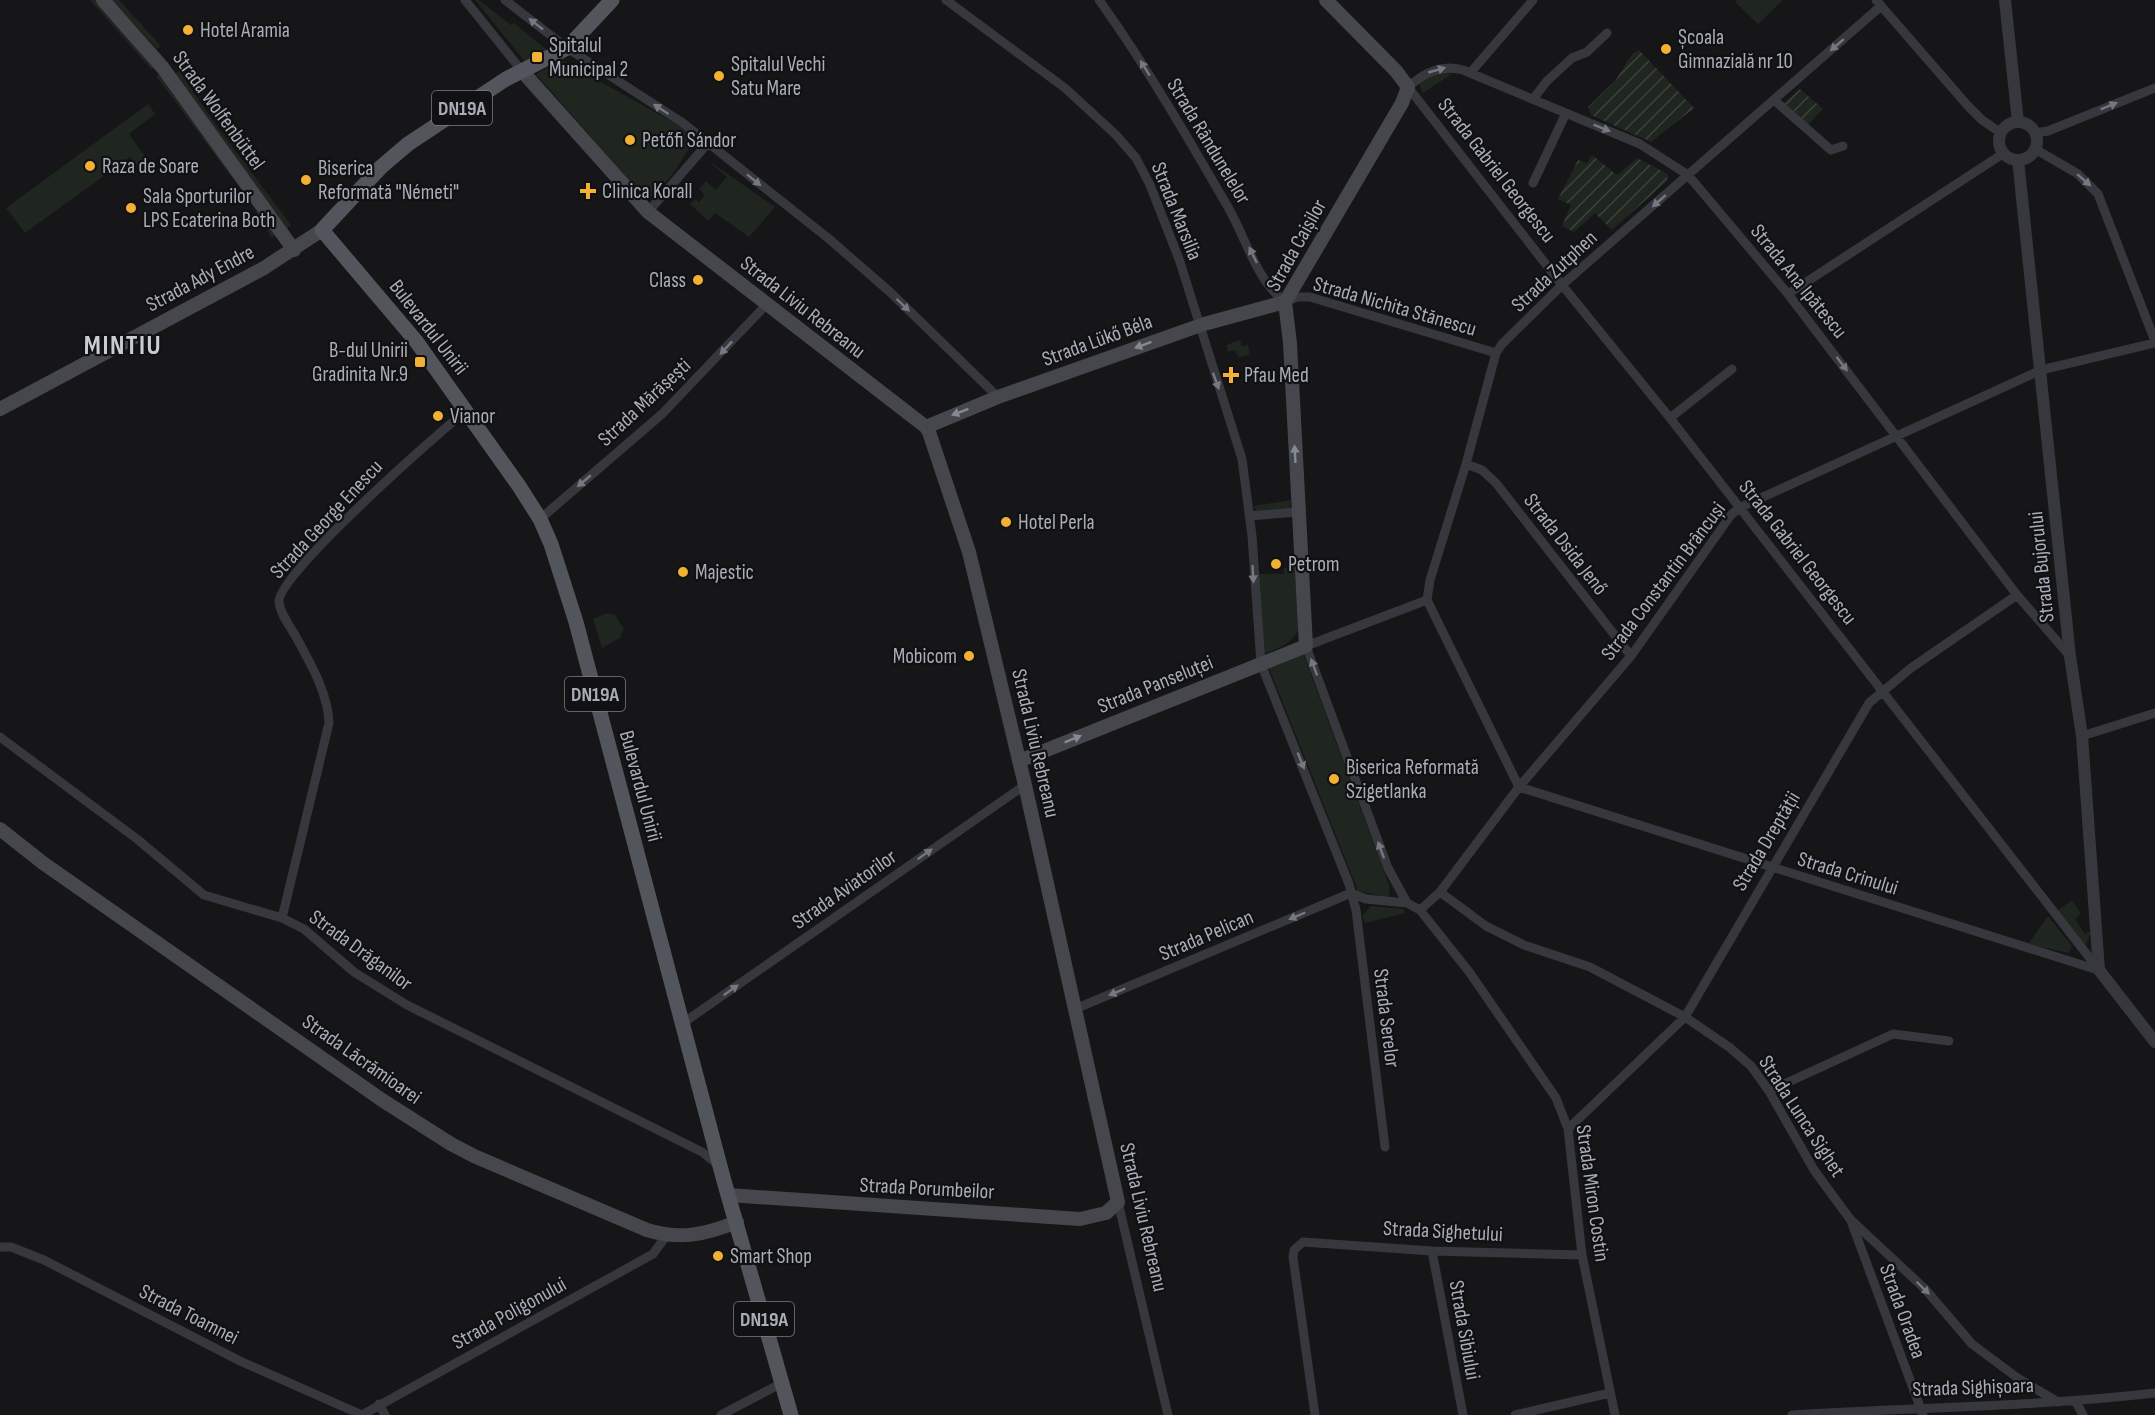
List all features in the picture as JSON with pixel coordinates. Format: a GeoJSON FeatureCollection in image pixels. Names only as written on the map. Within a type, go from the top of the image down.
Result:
{"type":"FeatureCollection","features":[{"type":"Feature","properties":{"kind":"main road","name":"Strada Wolfenbüttel"},"geometry":{"type":"LineString","coordinates":[[104,0],[163,68],[294,250]]}},
{"type":"Feature","properties":{"kind":"main road","name":"DN19A"},"geometry":{"type":"LineString","coordinates":[[322,230],[394,154],[522,71],[567,48],[612,0]]}},
{"type":"Feature","properties":{"kind":"main road"},"geometry":{"type":"LineString","coordinates":[[1326,0],[1396,71],[1408,87]]}},
{"type":"Feature","properties":{"kind":"main road","name":"Strada Liviu Rebreanu"},"geometry":{"type":"LineString","coordinates":[[522,71],[648,212],[926,427],[969,552],[1025,785],[1118,1202]]}},
{"type":"Feature","properties":{"kind":"main road","name":"Strada Caișilor"},"geometry":{"type":"LineString","coordinates":[[1306,646],[1290,343],[1285,302],[1402,104],[1408,87]]}},
{"type":"Feature","properties":{"kind":"main road","name":"Strada Ady Endre"},"geometry":{"type":"LineString","coordinates":[[0,409],[294,250],[322,230]]}},
{"type":"Feature","properties":{"kind":"main road","name":"Bulevardul Unirii"},"geometry":{"type":"LineString","coordinates":[[322,230],[416,341],[540,519],[576,622],[720,1167],[790,1415]]}},
{"type":"Feature","properties":{"kind":"main road","name":"Strada Lükő Béla"},"geometry":{"type":"LineString","coordinates":[[926,427],[998,397],[1198,326],[1285,302]]}},
{"type":"Feature","properties":{"kind":"main road","name":"Strada Panseluței"},"geometry":{"type":"LineString","coordinates":[[1019,761],[1306,646]]}},
{"type":"Feature","properties":{"kind":"main road","name":"Strada Lăcrămioarei"},"geometry":{"type":"LineString","coordinates":[[0,829],[43,863],[382,1100],[451,1144],[582,1203],[666,1236],[679,1237],[737,1222]]}},
{"type":"Feature","properties":{"kind":"main road","name":"Strada Porumbeilor"},"geometry":{"type":"LineString","coordinates":[[728,1195],[1080,1219],[1106,1213],[1118,1202]]}},
{"type":"Feature","properties":{"kind":"street"},"geometry":{"type":"LineString","coordinates":[[465,0],[522,71]]}},
{"type":"Feature","properties":{"kind":"street"},"geometry":{"type":"LineString","coordinates":[[505,0],[567,48],[683,123],[828,238],[890,292],[998,397]]}},
{"type":"Feature","properties":{"kind":"street","name":"Strada Marsilia"},"geometry":{"type":"LineString","coordinates":[[946,0],[1065,88],[1116,135],[1136,158],[1164,216],[1242,459],[1261,664]]}},
{"type":"Feature","properties":{"kind":"street","name":"Strada Rândunelelor"},"geometry":{"type":"LineString","coordinates":[[1099,0],[1185,132],[1241,231],[1270,291],[1285,302]]}},
{"type":"Feature","properties":{"kind":"street"},"geometry":{"type":"LineString","coordinates":[[1471,72],[1533,0]]}},
{"type":"Feature","properties":{"kind":"street"},"geometry":{"type":"LineString","coordinates":[[2006,0],[2018,122]]}},
{"type":"Feature","properties":{"kind":"street"},"geometry":{"type":"LineString","coordinates":[[1879,2],[1968,106],[1982,120],[2001,133]]}},
{"type":"Feature","properties":{"kind":"street","name":"Strada Zutphen"},"geometry":{"type":"LineString","coordinates":[[1427,600],[1430,580],[1466,464],[1496,353],[1562,285],[1774,100],[1879,2]]}},
{"type":"Feature","properties":{"kind":"street"},"geometry":{"type":"LineString","coordinates":[[1533,99],[1547,81],[1572,58],[1587,52],[1607,33]]}},
{"type":"Feature","properties":{"kind":"street","name":"Strada Ana Ipătescu"},"geometry":{"type":"LineString","coordinates":[[1408,87],[1439,68],[1455,68],[1471,72],[1640,144],[1688,175],[1788,294],[2017,595],[2070,656]]}},
{"type":"Feature","properties":{"kind":"street","name":"Strada Gabriel Georgescu"},"geometry":{"type":"LineString","coordinates":[[1408,87],[1562,285],[1670,418],[2155,1042]]}},
{"type":"Feature","properties":{"kind":"street"},"geometry":{"type":"LineString","coordinates":[[2035,133],[2048,131],[2155,88]]}},
{"type":"Feature","properties":{"kind":"street"},"geometry":{"type":"LineString","coordinates":[[1774,100],[1831,150],[1843,146]]}},
{"type":"Feature","properties":{"kind":"street"},"geometry":{"type":"LineString","coordinates":[[1533,183],[1566,113]]}},
{"type":"Feature","properties":{"kind":"street"},"geometry":{"type":"LineString","coordinates":[[2018,122],[2028,125],[2035,133],[2035,148],[2028,157],[2018,160],[2004,153],[1999,143],[2001,133],[2008,125],[2018,122]]}},
{"type":"Feature","properties":{"kind":"street"},"geometry":{"type":"LineString","coordinates":[[648,212],[708,143]]}},
{"type":"Feature","properties":{"kind":"street"},"geometry":{"type":"LineString","coordinates":[[2035,148],[2078,174],[2098,195],[2155,342]]}},
{"type":"Feature","properties":{"kind":"street"},"geometry":{"type":"LineString","coordinates":[[1788,294],[2004,153]]}},
{"type":"Feature","properties":{"kind":"street","name":"Strada Bujorului"},"geometry":{"type":"LineString","coordinates":[[2018,160],[2070,656],[2082,736],[2099,970]]}},
{"type":"Feature","properties":{"kind":"street","name":"Strada Nichita Stănescu"},"geometry":{"type":"LineString","coordinates":[[1285,302],[1297,297],[1321,300],[1496,353]]}},
{"type":"Feature","properties":{"kind":"street","name":"Strada Mărășești"},"geometry":{"type":"LineString","coordinates":[[540,519],[662,414],[766,305]]}},
{"type":"Feature","properties":{"kind":"street","name":"Strada Constantin Brâncuși"},"geometry":{"type":"LineString","coordinates":[[1420,910],[1440,892],[1520,787],[1631,656],[1731,515],[1739,508],[2041,370],[2155,342]]}},
{"type":"Feature","properties":{"kind":"street"},"geometry":{"type":"LineString","coordinates":[[1670,418],[1732,369]]}},
{"type":"Feature","properties":{"kind":"street","name":"Strada George Enescu"},"geometry":{"type":"LineString","coordinates":[[282,918],[329,723],[327,700],[285,618],[279,603],[280,593],[302,567],[378,489],[416,452],[466,411]]}},
{"type":"Feature","properties":{"kind":"street","name":"Strada Dsida Jenő"},"geometry":{"type":"LineString","coordinates":[[1466,464],[1482,470],[1496,483],[1631,656]]}},
{"type":"Feature","properties":{"kind":"street"},"geometry":{"type":"LineString","coordinates":[[1249,516],[1298,512]]}},
{"type":"Feature","properties":{"kind":"street","name":"Strada Dreptății"},"geometry":{"type":"LineString","coordinates":[[1568,1129],[1685,1017],[1869,703],[1880,691],[2017,595]]}},
{"type":"Feature","properties":{"kind":"street"},"geometry":{"type":"LineString","coordinates":[[1407,903],[1388,868],[1306,646],[1427,600],[1520,787]]}},
{"type":"Feature","properties":{"kind":"street","name":"Strada Serelor"},"geometry":{"type":"LineString","coordinates":[[1261,664],[1356,910],[1386,1147]]}},
{"type":"Feature","properties":{"kind":"street"},"geometry":{"type":"LineString","coordinates":[[2082,736],[2155,713]]}},
{"type":"Feature","properties":{"kind":"street","name":"Strada Drăganilor"},"geometry":{"type":"LineString","coordinates":[[0,737],[137,839],[204,895],[282,918],[304,929],[354,972],[389,995],[702,1152],[720,1167]]}},
{"type":"Feature","properties":{"kind":"street","name":"Strada Aviatorilor"},"geometry":{"type":"LineString","coordinates":[[683,1023],[1025,785]]}},
{"type":"Feature","properties":{"kind":"street","name":"Strada Crinului"},"geometry":{"type":"LineString","coordinates":[[1520,787],[2099,970]]}},
{"type":"Feature","properties":{"kind":"street","name":"Strada Lunca Sighet"},"geometry":{"type":"LineString","coordinates":[[1440,892],[1486,926],[1524,945],[1590,968],[1685,1017],[1729,1047],[1751,1066],[1769,1091],[1814,1170],[1850,1219],[1925,1289],[1977,1348],[2019,1379],[2058,1402]]}},
{"type":"Feature","properties":{"kind":"street"},"geometry":{"type":"LineString","coordinates":[[1351,893],[1366,899],[1407,903],[1420,910]]}},
{"type":"Feature","properties":{"kind":"street","name":"Strada Pelican"},"geometry":{"type":"LineString","coordinates":[[1075,1009],[1351,893]]}},
{"type":"Feature","properties":{"kind":"street","name":"Strada Miron Costin"},"geometry":{"type":"LineString","coordinates":[[1420,910],[1470,973],[1556,1098],[1568,1129],[1582,1255],[1615,1415]]}},
{"type":"Feature","properties":{"kind":"street"},"geometry":{"type":"LineString","coordinates":[[1769,1091],[1893,1034],[1949,1041]]}},
{"type":"Feature","properties":{"kind":"street","name":"Strada Liviu Rebreanu"},"geometry":{"type":"LineString","coordinates":[[1118,1202],[1168,1415]]}},
{"type":"Feature","properties":{"kind":"street","name":"Strada Oradea"},"geometry":{"type":"LineString","coordinates":[[1850,1219],[1922,1411]]}},
{"type":"Feature","properties":{"kind":"street","name":"Strada Poligonului"},"geometry":{"type":"LineString","coordinates":[[362,1415],[653,1254],[666,1236]]}},
{"type":"Feature","properties":{"kind":"street","name":"Strada Sighetului"},"geometry":{"type":"LineString","coordinates":[[1315,1415],[1293,1257],[1294,1250],[1303,1242],[1432,1251],[1582,1255]]}},
{"type":"Feature","properties":{"kind":"street","name":"Strada Toamnei"},"geometry":{"type":"LineString","coordinates":[[0,1247],[11,1247],[44,1260],[240,1361],[362,1415]]}},
{"type":"Feature","properties":{"kind":"street","name":"Strada Sibiului"},"geometry":{"type":"LineString","coordinates":[[1432,1251],[1463,1415]]}},
{"type":"Feature","properties":{"kind":"street"},"geometry":{"type":"LineString","coordinates":[[721,1415],[782,1383]]}},
{"type":"Feature","properties":{"kind":"street"},"geometry":{"type":"LineString","coordinates":[[1515,1415],[1610,1393]]}},
{"type":"Feature","properties":{"kind":"street","name":"Strada Sighișoara"},"geometry":{"type":"LineString","coordinates":[[1792,1415],[1922,1411],[2076,1402],[2155,1393]]}},
{"type":"Feature","properties":{"kind":"street"},"geometry":{"type":"LineString","coordinates":[[2076,1402],[2083,1415]]}},
{"type":"Feature","properties":{"kind":"street"},"geometry":{"type":"LineString","coordinates":[[379,1404],[385,1415]]}},
{"type":"Feature","properties":{"kind":"shaded area"},"geometry":{"type":"Polygon","coordinates":[[[90,0],[97,0],[155,67],[151,69],[90,0]]]}},
{"type":"Feature","properties":{"kind":"shaded area"},"geometry":{"type":"Polygon","coordinates":[[[112,0],[119,0],[161,46],[157,49],[112,0]]]}},
{"type":"Feature","properties":{"kind":"shaded area"},"geometry":{"type":"Polygon","coordinates":[[[475,0],[479,0],[511,25],[514,23],[548,51],[527,64],[475,0]]]}},
{"type":"Feature","properties":{"kind":"shaded area"},"geometry":{"type":"Polygon","coordinates":[[[1737,0],[1783,0],[1758,24],[1735,2],[1737,0]]]}},
{"type":"Feature","properties":{"kind":"shaded area"},"geometry":{"type":"Polygon","coordinates":[[[1639,50],[1694,108],[1651,142],[1591,115],[1588,107],[1615,81],[1632,54],[1639,50]]]}},
{"type":"Feature","properties":{"kind":"shaded area"},"geometry":{"type":"Polygon","coordinates":[[[562,60],[692,133],[693,143],[672,175],[647,201],[536,74],[562,60]]]}},
{"type":"Feature","properties":{"kind":"shaded area"},"geometry":{"type":"Polygon","coordinates":[[[179,71],[213,121],[291,225],[287,228],[174,74],[179,71]]]}},
{"type":"Feature","properties":{"kind":"shaded area"},"geometry":{"type":"Polygon","coordinates":[[[1439,72],[1452,74],[1423,93],[1418,82],[1439,72]]]}},
{"type":"Feature","properties":{"kind":"shaded area"},"geometry":{"type":"Polygon","coordinates":[[[161,73],[276,235],[272,238],[249,200],[156,76],[161,73]]]}},
{"type":"Feature","properties":{"kind":"shaded area"},"geometry":{"type":"Polygon","coordinates":[[[1800,89],[1823,109],[1807,126],[1783,104],[1800,89]]]}},
{"type":"Feature","properties":{"kind":"shaded area","name":"Raza de Soare"},"geometry":{"type":"Polygon","coordinates":[[[148,104],[155,114],[129,134],[154,169],[145,176],[130,157],[25,233],[6,208],[148,104]]]}},
{"type":"Feature","properties":{"kind":"shaded area"},"geometry":{"type":"Polygon","coordinates":[[[1592,155],[1617,175],[1637,158],[1668,174],[1667,181],[1612,230],[1595,213],[1574,232],[1562,226],[1571,205],[1558,199],[1578,160],[1587,163],[1592,155]]]}},
{"type":"Feature","properties":{"kind":"shaded area"},"geometry":{"type":"Polygon","coordinates":[[[706,159],[775,207],[749,237],[715,213],[708,221],[690,204],[695,199],[699,202],[705,195],[699,189],[706,181],[716,190],[727,177],[706,159]]]}},
{"type":"Feature","properties":{"kind":"shaded area"},"geometry":{"type":"Polygon","coordinates":[[[1240,340],[1242,346],[1248,345],[1250,355],[1238,357],[1235,350],[1228,352],[1226,345],[1240,340]]]}},
{"type":"Feature","properties":{"kind":"shaded area"},"geometry":{"type":"Polygon","coordinates":[[[1291,500],[1290,509],[1257,512],[1254,506],[1291,500]]]}},
{"type":"Feature","properties":{"kind":"shaded area"},"geometry":{"type":"Polygon","coordinates":[[[1287,557],[1294,557],[1302,616],[1293,638],[1281,647],[1263,654],[1258,574],[1284,574],[1284,568],[1288,567],[1287,557]]]}},
{"type":"Feature","properties":{"kind":"shaded area"},"geometry":{"type":"Polygon","coordinates":[[[608,613],[615,615],[624,629],[620,638],[602,648],[593,619],[608,613]]]}},
{"type":"Feature","properties":{"kind":"shaded area"},"geometry":{"type":"Polygon","coordinates":[[[1303,653],[1389,885],[1388,897],[1358,891],[1269,668],[1303,653]]]}},
{"type":"Feature","properties":{"kind":"shaded area"},"geometry":{"type":"Polygon","coordinates":[[[2072,900],[2081,914],[2075,919],[2085,934],[2092,930],[2085,946],[2057,911],[2072,900]]]}},
{"type":"Feature","properties":{"kind":"shaded area"},"geometry":{"type":"Polygon","coordinates":[[[1371,906],[1404,909],[1405,913],[1365,923],[1362,916],[1371,906]]]}},
{"type":"Feature","properties":{"kind":"shaded area"},"geometry":{"type":"Polygon","coordinates":[[[2048,916],[2072,946],[2069,953],[2028,944],[2048,916]]]}},
{"type":"Feature","properties":{"kind":"place","name":"Hotel Aramia"},"geometry":{"type":"Point","coordinates":[188,30]}},
{"type":"Feature","properties":{"kind":"place","name":"Școala Gimnazială nr 10"},"geometry":{"type":"Point","coordinates":[1666,49]}},
{"type":"Feature","properties":{"kind":"place","name":"Spitalul Municipal 2"},"geometry":{"type":"Point","coordinates":[537,57]}},
{"type":"Feature","properties":{"kind":"place","name":"Spitalul Vechi Satu Mare"},"geometry":{"type":"Point","coordinates":[719,76]}},
{"type":"Feature","properties":{"kind":"place","name":"Petőfi Sándor"},"geometry":{"type":"Point","coordinates":[630,140]}},
{"type":"Feature","properties":{"kind":"place","name":"Raza de Soare"},"geometry":{"type":"Point","coordinates":[90,166]}},
{"type":"Feature","properties":{"kind":"place","name":"Biserica Reformată \"Németi\""},"geometry":{"type":"Point","coordinates":[306,180]}},
{"type":"Feature","properties":{"kind":"place","name":"Clinica Korall"},"geometry":{"type":"Point","coordinates":[588,191]}},
{"type":"Feature","properties":{"kind":"place","name":"Sala Sporturilor LPS Ecaterina Both"},"geometry":{"type":"Point","coordinates":[131,208]}},
{"type":"Feature","properties":{"kind":"place","name":"Class"},"geometry":{"type":"Point","coordinates":[698,280]}},
{"type":"Feature","properties":{"kind":"place","name":"B-dul Unirii Gradinita Nr.9"},"geometry":{"type":"Point","coordinates":[420,362]}},
{"type":"Feature","properties":{"kind":"place","name":"Pfau Med"},"geometry":{"type":"Point","coordinates":[1231,375]}},
{"type":"Feature","properties":{"kind":"place","name":"Vianor"},"geometry":{"type":"Point","coordinates":[438,416]}},
{"type":"Feature","properties":{"kind":"place","name":"Hotel Perla"},"geometry":{"type":"Point","coordinates":[1006,522]}},
{"type":"Feature","properties":{"kind":"place","name":"Petrom"},"geometry":{"type":"Point","coordinates":[1276,564]}},
{"type":"Feature","properties":{"kind":"place","name":"Majestic"},"geometry":{"type":"Point","coordinates":[683,572]}},
{"type":"Feature","properties":{"kind":"place","name":"Mobicom"},"geometry":{"type":"Point","coordinates":[969,656]}},
{"type":"Feature","properties":{"kind":"place","name":"Biserica Reformată Szigetlanka"},"geometry":{"type":"Point","coordinates":[1334,779]}},
{"type":"Feature","properties":{"kind":"place","name":"Smart Shop"},"geometry":{"type":"Point","coordinates":[718,1256]}},
{"type":"Feature","properties":{"kind":"district","name":"MINTIU"},"geometry":{"type":"Point","coordinates":[123,345]}}]}
